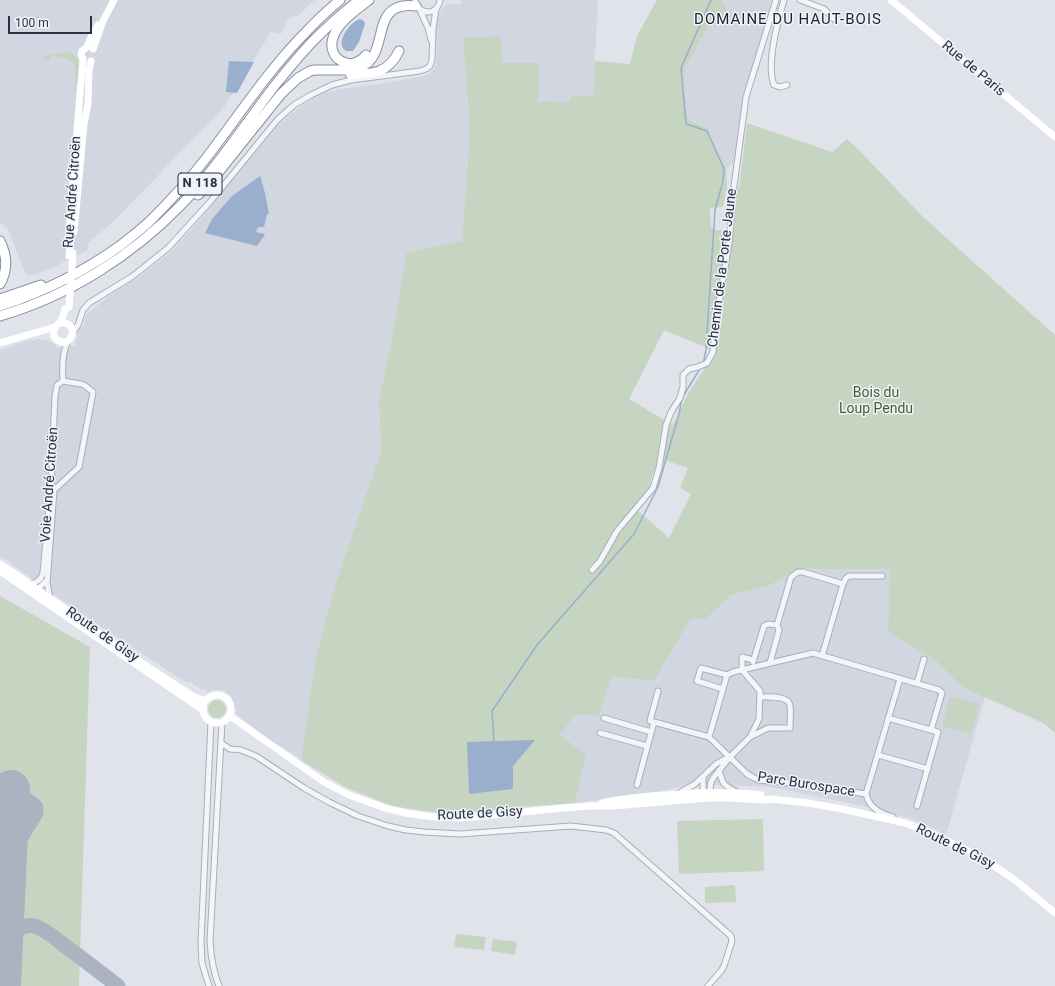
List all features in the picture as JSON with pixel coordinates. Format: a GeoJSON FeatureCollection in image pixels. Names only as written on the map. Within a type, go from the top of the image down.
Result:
{"type":"FeatureCollection","features":[{"type":"Feature","properties":{"kind":"highway","name":"N 118"},"geometry":{"type":"LineString","coordinates":[[0,306],[52,286],[75,274],[96,262],[151,221],[206,158],[273,70],[306,31],[340,0]]}},
{"type":"Feature","properties":{"kind":"highway","name":"N 118"},"geometry":{"type":"LineString","coordinates":[[0,316],[29,307],[80,283],[113,262],[150,235],[181,206],[195,190],[227,151],[276,84],[315,38],[359,0]]}},
{"type":"Feature","properties":{"kind":"highway"},"geometry":{"type":"LineString","coordinates":[[369,0],[347,18],[336,30],[331,46],[334,56],[337,59],[350,64],[366,56],[379,12]]}},
{"type":"Feature","properties":{"kind":"highway"},"geometry":{"type":"LineString","coordinates":[[150,235],[178,215],[213,180],[273,104],[298,78],[310,71],[322,69],[350,70],[360,68],[365,65],[374,52],[384,12],[388,6],[391,3],[398,1],[417,5]]}},
{"type":"Feature","properties":{"kind":"highway"},"geometry":{"type":"LineString","coordinates":[[288,88],[305,78],[317,75],[378,72],[383,70],[391,63],[399,51]]}},
{"type":"Feature","properties":{"kind":"highway"},"geometry":{"type":"LineString","coordinates":[[0,299],[48,282],[94,257],[128,233],[183,186]]}},
{"type":"Feature","properties":{"kind":"highway"},"geometry":{"type":"LineString","coordinates":[[0,241],[5,252],[6,264],[4,276],[0,284]]}},
{"type":"Feature","properties":{"kind":"street"},"geometry":{"type":"LineString","coordinates":[[90,48],[114,0]]}},
{"type":"Feature","properties":{"kind":"street"},"geometry":{"type":"LineString","coordinates":[[0,343],[74,324],[80,319],[83,310],[89,303],[133,276],[168,248],[210,202],[278,119],[294,105],[332,85],[351,80],[420,71],[430,66],[432,60],[433,29],[436,9],[440,3],[440,0]]}},
{"type":"Feature","properties":{"kind":"street","name":"Chemin de la Porte Jaune"},"geometry":{"type":"LineString","coordinates":[[592,570],[600,562],[617,530],[652,488],[659,468],[666,425],[671,412],[680,398],[684,375],[689,370],[707,363],[713,352],[716,321],[729,243],[734,186],[746,96],[776,0]]}},
{"type":"Feature","properties":{"kind":"street"},"geometry":{"type":"LineString","coordinates":[[784,0],[774,38],[771,76],[774,85],[787,85]]}},
{"type":"Feature","properties":{"kind":"street"},"geometry":{"type":"LineString","coordinates":[[800,0],[824,9],[835,20]]}},
{"type":"Feature","properties":{"kind":"street","name":"Rue de Paris"},"geometry":{"type":"LineString","coordinates":[[891,0],[1055,137]]}},
{"type":"Feature","properties":{"kind":"street"},"geometry":{"type":"LineString","coordinates":[[417,5],[428,12],[436,9]]}},
{"type":"Feature","properties":{"kind":"street"},"geometry":{"type":"LineString","coordinates":[[417,5],[428,28],[432,43]]}},
{"type":"Feature","properties":{"kind":"street"},"geometry":{"type":"LineString","coordinates":[[90,48],[94,51],[95,56],[87,60],[81,53],[83,49],[90,48]]}},
{"type":"Feature","properties":{"kind":"street","name":"Rue André Citroën"},"geometry":{"type":"LineString","coordinates":[[68,341],[73,335],[65,326],[84,124],[88,103],[89,71],[87,60]]}},
{"type":"Feature","properties":{"kind":"street","name":"Rue André Citroën"},"geometry":{"type":"LineString","coordinates":[[55,338],[54,333],[65,326]]}},
{"type":"Feature","properties":{"kind":"street"},"geometry":{"type":"LineString","coordinates":[[35,334],[55,338],[60,342],[68,341],[64,351],[62,370],[63,381],[81,384],[93,392],[79,467],[54,490],[47,580],[50,598]]}},
{"type":"Feature","properties":{"kind":"street","name":"Voie André Citroën"},"geometry":{"type":"LineString","coordinates":[[29,586],[41,579],[43,574],[51,484],[55,396],[57,385],[63,381]]}},
{"type":"Feature","properties":{"kind":"street","name":"Route de Gisy"},"geometry":{"type":"LineString","coordinates":[[0,564],[203,710]]}},
{"type":"Feature","properties":{"kind":"street","name":"Route de Gisy"},"geometry":{"type":"LineString","coordinates":[[0,571],[36,589],[151,669],[194,697],[206,701]]}},
{"type":"Feature","properties":{"kind":"street"},"geometry":{"type":"LineString","coordinates":[[770,663],[779,630],[777,625],[791,577],[798,572],[803,572],[843,584]]}},
{"type":"Feature","properties":{"kind":"street"},"geometry":{"type":"LineString","coordinates":[[822,656],[846,578],[849,576],[882,576]]}},
{"type":"Feature","properties":{"kind":"street"},"geometry":{"type":"LineString","coordinates":[[36,589],[47,580]]}},
{"type":"Feature","properties":{"kind":"street"},"geometry":{"type":"LineString","coordinates":[[752,668],[753,660],[764,626],[768,624],[777,625]]}},
{"type":"Feature","properties":{"kind":"street"},"geometry":{"type":"LineString","coordinates":[[723,689],[698,681],[701,668],[727,675],[813,653],[940,690],[942,693],[931,730]]}},
{"type":"Feature","properties":{"kind":"street"},"geometry":{"type":"LineString","coordinates":[[707,794],[712,780],[730,757],[750,737],[759,720],[760,691],[742,670],[742,657],[753,660]]}},
{"type":"Feature","properties":{"kind":"street"},"geometry":{"type":"LineString","coordinates":[[917,684],[924,660]]}},
{"type":"Feature","properties":{"kind":"street"},"geometry":{"type":"LineString","coordinates":[[709,737],[727,675]]}},
{"type":"Feature","properties":{"kind":"street","name":"Parc Burospace"},"geometry":{"type":"LineString","coordinates":[[900,678],[866,798],[881,814],[908,822],[924,830]]}},
{"type":"Feature","properties":{"kind":"street"},"geometry":{"type":"LineString","coordinates":[[637,785],[654,722],[650,721],[658,691]]}},
{"type":"Feature","properties":{"kind":"street"},"geometry":{"type":"LineString","coordinates":[[211,696],[224,696],[230,703],[230,716],[222,722],[211,722],[206,717],[203,710],[206,701],[211,696]]}},
{"type":"Feature","properties":{"kind":"street"},"geometry":{"type":"LineString","coordinates":[[750,737],[768,728],[790,728],[790,704],[788,700],[784,698],[760,697]]}},
{"type":"Feature","properties":{"kind":"street","name":"Route de Gisy"},"geometry":{"type":"LineString","coordinates":[[230,716],[324,782],[349,795],[404,813],[434,817],[461,818],[590,806],[613,806],[707,794],[727,798],[770,799],[808,803],[905,823],[924,830],[981,857],[1015,880],[1055,913]]}},
{"type":"Feature","properties":{"kind":"street"},"geometry":{"type":"LineString","coordinates":[[604,718],[651,732]]}},
{"type":"Feature","properties":{"kind":"street"},"geometry":{"type":"LineString","coordinates":[[888,718],[938,732],[918,806]]}},
{"type":"Feature","properties":{"kind":"street"},"geometry":{"type":"LineString","coordinates":[[759,720],[768,728]]}},
{"type":"Feature","properties":{"kind":"street"},"geometry":{"type":"LineString","coordinates":[[209,986],[202,963],[201,942],[211,722]]}},
{"type":"Feature","properties":{"kind":"street"},"geometry":{"type":"LineString","coordinates":[[219,986],[214,973],[210,941],[222,722]]}},
{"type":"Feature","properties":{"kind":"street","name":"Parc Burospace"},"geometry":{"type":"LineString","coordinates":[[654,722],[709,737],[747,774],[759,780],[810,785],[866,794]]}},
{"type":"Feature","properties":{"kind":"street"},"geometry":{"type":"LineString","coordinates":[[600,733],[647,746]]}},
{"type":"Feature","properties":{"kind":"street"},"geometry":{"type":"LineString","coordinates":[[221,743],[230,749],[241,750],[256,756],[304,788],[358,816],[388,826],[406,830],[460,834],[571,826],[606,830],[614,833],[731,936],[732,941],[724,966],[708,986]]}},
{"type":"Feature","properties":{"kind":"street"},"geometry":{"type":"LineString","coordinates":[[878,755],[928,769]]}},
{"type":"Feature","properties":{"kind":"street"},"geometry":{"type":"LineString","coordinates":[[677,794],[690,787],[716,764],[730,757]]}},
{"type":"Feature","properties":{"kind":"street","name":"Parc Burospace"},"geometry":{"type":"LineString","coordinates":[[720,770],[726,787],[738,793]]}},
{"type":"Feature","properties":{"kind":"street"},"geometry":{"type":"LineString","coordinates":[[703,776],[703,788],[707,794]]}},
{"type":"Feature","properties":{"kind":"street","name":"Route de Gisy"},"geometry":{"type":"LineString","coordinates":[[590,806],[628,798],[677,794],[738,793],[767,796],[770,799]]}},
{"type":"Feature","properties":{"kind":"shaded area"},"geometry":{"type":"Polygon","coordinates":[[[0,0],[315,0],[299,15],[289,18],[281,34],[271,32],[225,106],[115,220],[88,243],[87,251],[56,266],[33,275],[26,275],[8,229],[0,222],[0,0]]]}},
{"type":"Feature","properties":{"kind":"shaded area"},"geometry":{"type":"Polygon","coordinates":[[[461,0],[598,0],[593,97],[571,96],[570,102],[538,101],[501,63],[463,38],[470,130],[462,242],[406,253],[392,338],[379,401],[381,451],[336,582],[316,656],[301,760],[294,754],[272,742],[237,715],[231,696],[225,690],[209,691],[208,693],[190,682],[187,683],[76,610],[0,556],[0,350],[26,341],[39,339],[47,340],[57,347],[75,346],[78,330],[84,326],[86,315],[110,295],[142,275],[166,256],[201,219],[278,125],[288,116],[309,101],[325,93],[340,89],[398,81],[431,73],[436,65],[437,47],[435,26],[438,14],[447,4],[461,4],[461,0]]]}},
{"type":"Feature","properties":{"kind":"shaded area"},"geometry":{"type":"Polygon","coordinates":[[[722,0],[772,0],[745,93],[734,163],[726,168],[707,128],[688,120],[684,85],[685,67],[709,26],[720,22],[732,21],[722,0]]]}},
{"type":"Feature","properties":{"kind":"shaded area"},"geometry":{"type":"Polygon","coordinates":[[[797,569],[891,569],[888,632],[936,661],[962,687],[985,697],[946,835],[916,820],[872,808],[771,787],[695,784],[655,792],[575,803],[586,754],[560,735],[575,715],[599,716],[611,677],[654,681],[690,620],[707,618],[731,595],[769,586],[797,569]]]}},
{"type":"Feature","properties":{"kind":"green space","name":"Bois du Loup Pendu"},"geometry":{"type":"Polygon","coordinates":[[[657,0],[722,0],[726,9],[735,15],[732,21],[720,22],[709,26],[685,67],[684,85],[688,120],[707,128],[726,168],[727,188],[739,189],[747,123],[832,152],[847,139],[922,216],[1055,335],[1055,733],[1045,724],[962,687],[936,661],[888,632],[890,569],[797,569],[769,586],[731,595],[707,618],[690,620],[654,681],[611,677],[599,716],[575,715],[560,735],[586,754],[575,803],[517,807],[454,815],[392,806],[347,788],[301,760],[316,656],[336,582],[381,451],[379,401],[392,338],[406,253],[462,241],[470,130],[463,38],[501,36],[502,63],[538,63],[538,101],[570,102],[571,96],[593,96],[595,61],[630,64],[637,36],[657,0]],[[726,191],[723,207],[710,208],[711,227],[715,230],[728,231],[732,192],[726,191]],[[664,330],[629,399],[673,425],[689,392],[715,353],[705,347],[664,330]],[[667,461],[656,465],[649,487],[634,507],[669,538],[691,494],[680,488],[688,468],[667,461]]]}},
{"type":"Feature","properties":{"kind":"green space"},"geometry":{"type":"Polygon","coordinates":[[[65,52],[73,54],[79,61],[80,68],[78,84],[75,84],[75,70],[72,62],[51,56],[50,60],[42,59],[42,57],[65,52]]]}},
{"type":"Feature","properties":{"kind":"green space"},"geometry":{"type":"Polygon","coordinates":[[[0,596],[90,647],[79,986],[0,986],[0,596]]]}},
{"type":"Feature","properties":{"kind":"green space"},"geometry":{"type":"Polygon","coordinates":[[[950,696],[980,704],[971,734],[942,726],[950,696]]]}},
{"type":"Feature","properties":{"kind":"green space"},"geometry":{"type":"Polygon","coordinates":[[[217,700],[223,703],[226,709],[223,715],[217,718],[211,715],[208,709],[211,703],[217,700]]]}},
{"type":"Feature","properties":{"kind":"green space"},"geometry":{"type":"Polygon","coordinates":[[[763,819],[764,871],[679,874],[677,821],[763,819]]]}},
{"type":"Feature","properties":{"kind":"green space"},"geometry":{"type":"Polygon","coordinates":[[[735,885],[736,902],[705,903],[705,887],[735,885]]]}},
{"type":"Feature","properties":{"kind":"green space"},"geometry":{"type":"Polygon","coordinates":[[[456,934],[486,937],[484,950],[454,947],[456,934]]]}},
{"type":"Feature","properties":{"kind":"green space"},"geometry":{"type":"Polygon","coordinates":[[[493,939],[517,942],[515,955],[491,951],[493,939]]]}},
{"type":"Feature","properties":{"kind":"water"},"geometry":{"type":"Polygon","coordinates":[[[360,19],[364,21],[365,24],[359,42],[353,51],[346,51],[342,46],[342,38],[353,23],[360,19]]]}},
{"type":"Feature","properties":{"kind":"water"},"geometry":{"type":"Polygon","coordinates":[[[229,61],[254,62],[237,93],[226,92],[229,61]]]}},
{"type":"Feature","properties":{"kind":"water"},"geometry":{"type":"Polygon","coordinates":[[[260,176],[269,214],[267,214],[264,227],[258,227],[256,232],[265,234],[257,246],[205,233],[212,219],[232,196],[260,176]]]}},
{"type":"Feature","properties":{"kind":"water"},"geometry":{"type":"Polygon","coordinates":[[[535,740],[513,766],[513,789],[469,794],[467,742],[535,740]]]}},
{"type":"Feature","properties":{"kind":"waterway"},"geometry":{"type":"LineString","coordinates":[[703,364],[706,350],[715,210],[723,181],[724,169],[707,131],[686,124],[681,68],[711,0]]}},
{"type":"Feature","properties":{"kind":"waterway"},"geometry":{"type":"LineString","coordinates":[[494,743],[492,711],[537,645],[634,534],[658,487],[679,414],[682,398],[701,367]]}},
{"type":"Feature","properties":{"kind":"taxiway"},"geometry":{"type":"LineString","coordinates":[[0,808],[8,801],[18,798],[27,800],[36,807],[36,813],[8,858]]}},
{"type":"Feature","properties":{"kind":"taxiway"},"geometry":{"type":"LineString","coordinates":[[0,833],[9,841]]}},
{"type":"Feature","properties":{"kind":"taxiway"},"geometry":{"type":"LineString","coordinates":[[4,955],[11,936],[14,933],[22,927],[34,926],[51,935],[118,986]]}},
{"type":"Feature","properties":{"kind":"runway"},"geometry":{"type":"LineString","coordinates":[[2,986],[11,789]]}},
{"type":"Feature","properties":{"kind":"district","name":"DOMAINE DU HAUT-BOIS"},"geometry":{"type":"Point","coordinates":[788,20]}}]}
